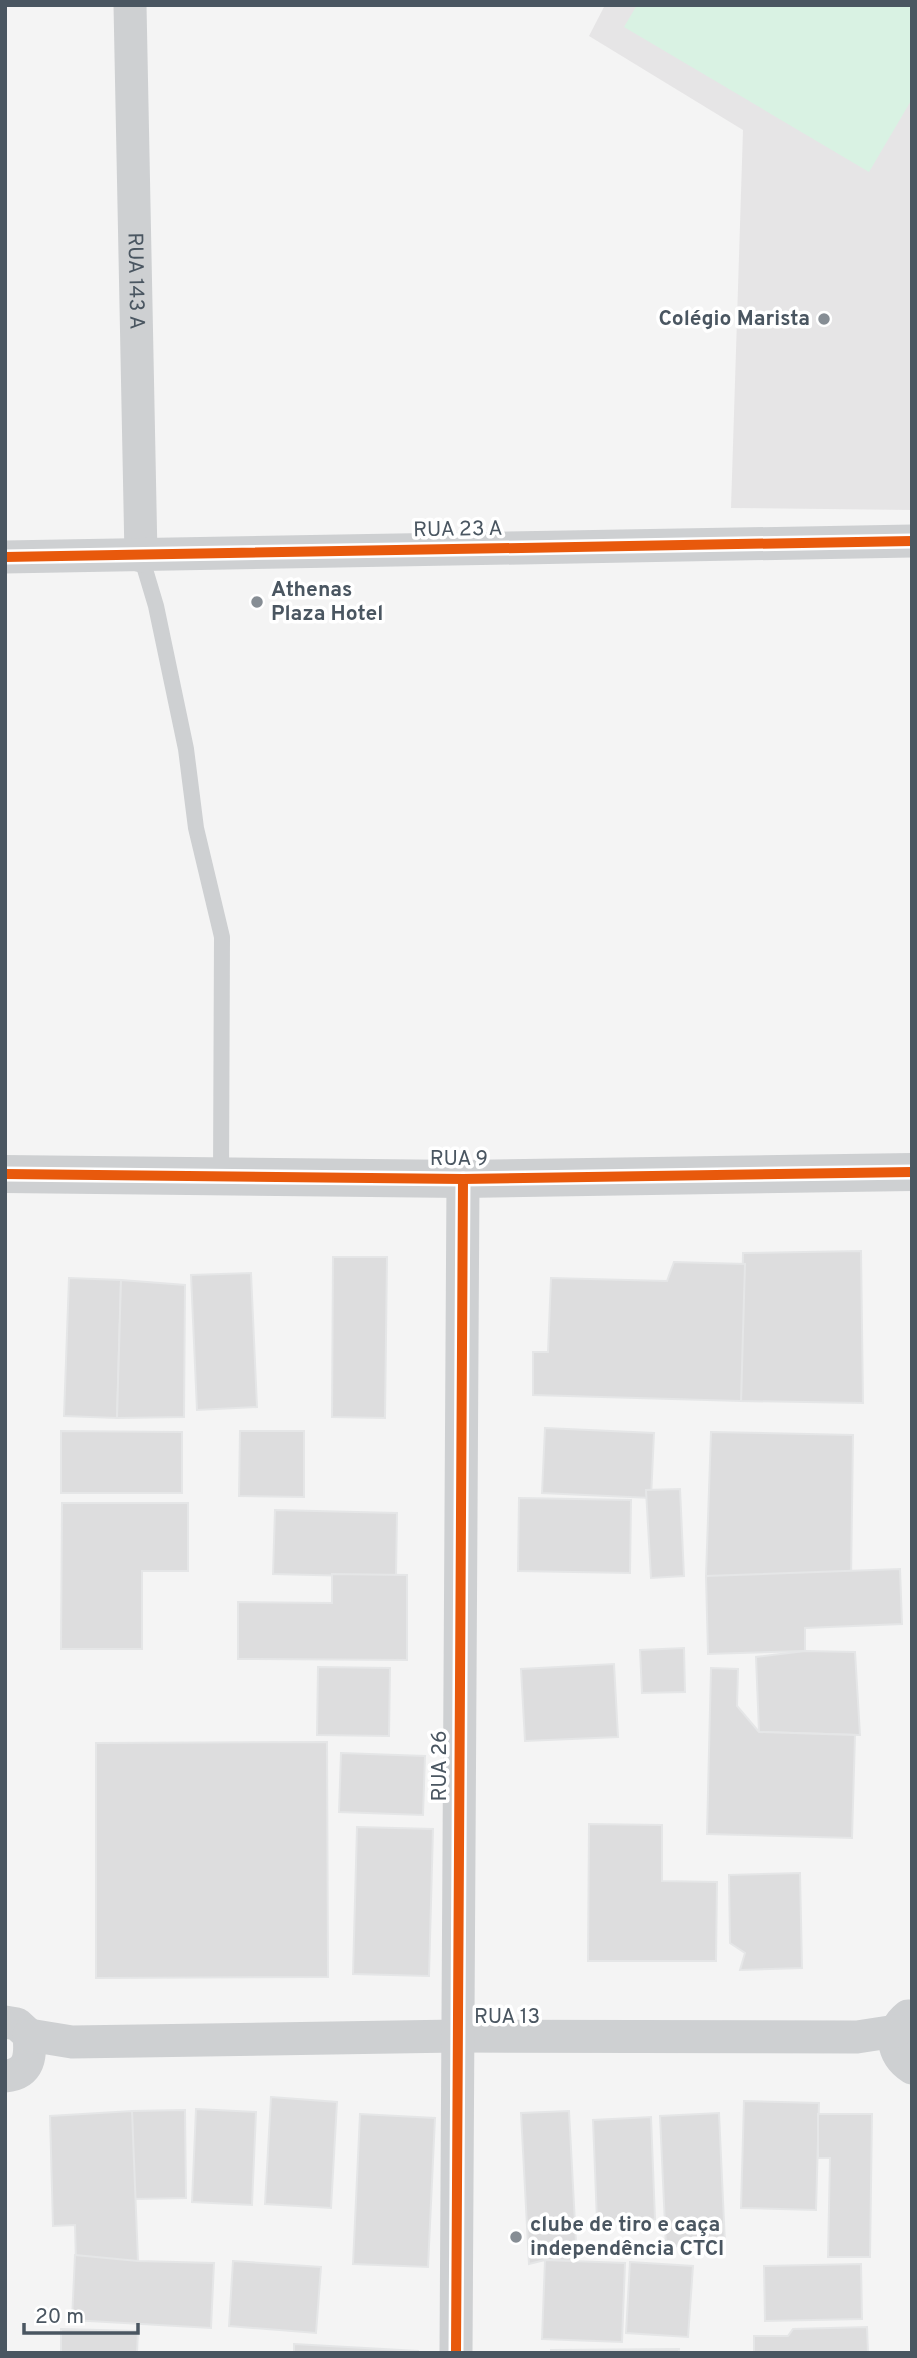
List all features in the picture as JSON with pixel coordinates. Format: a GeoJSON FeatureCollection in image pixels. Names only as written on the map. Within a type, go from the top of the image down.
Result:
{"type":"FeatureCollection","features":[{"type":"Feature","properties":{"kind":"street","name":"RUA 143 A"},"geometry":{"type":"LineString","coordinates":[[130,5],[141,556]]}},
{"type":"Feature","properties":{"kind":"street","name":"RUA 23 A"},"geometry":{"type":"LineString","coordinates":[[5,557],[912,541]]}},
{"type":"Feature","properties":{"kind":"street","name":"RUA 9"},"geometry":{"type":"LineString","coordinates":[[5,1174],[463,1179],[912,1172]]}},
{"type":"Feature","properties":{"kind":"street","name":"RUA 26"},"geometry":{"type":"LineString","coordinates":[[456,2353],[463,1179]]}},
{"type":"Feature","properties":{"kind":"street","name":"RUA 13"},"geometry":{"type":"LineString","coordinates":[[18,2048],[72,2042],[457,2036],[857,2037],[904,2041]]}},
{"type":"Feature","properties":{"kind":"lane"},"geometry":{"type":"LineString","coordinates":[[141,556],[159,619],[186,749],[196,828],[222,937],[221,1176]]}},
{"type":"Feature","properties":{"kind":"shaded area","name":"Colégio Marista"},"geometry":{"type":"Polygon","coordinates":[[[605,5],[912,5],[912,510],[731,508],[743,130],[589,36],[605,5]]]}},
{"type":"Feature","properties":{"kind":"green space"},"geometry":{"type":"Polygon","coordinates":[[[637,5],[912,5],[912,99],[869,172],[624,27],[637,5]]]}},
{"type":"Feature","properties":{"kind":"building"},"geometry":{"type":"Polygon","coordinates":[[[861,1251],[863,1403],[741,1401],[743,1253],[861,1251]]]}},
{"type":"Feature","properties":{"kind":"building"},"geometry":{"type":"Polygon","coordinates":[[[333,1257],[387,1257],[385,1418],[332,1417],[333,1257]]]}},
{"type":"Feature","properties":{"kind":"building"},"geometry":{"type":"Polygon","coordinates":[[[674,1262],[745,1264],[741,1401],[533,1395],[533,1352],[548,1352],[551,1278],[667,1281],[674,1262]]]}},
{"type":"Feature","properties":{"kind":"building"},"geometry":{"type":"Polygon","coordinates":[[[251,1273],[257,1407],[197,1410],[191,1275],[251,1273]]]}},
{"type":"Feature","properties":{"kind":"building"},"geometry":{"type":"Polygon","coordinates":[[[69,1278],[121,1280],[117,1418],[64,1416],[69,1278]]]}},
{"type":"Feature","properties":{"kind":"building"},"geometry":{"type":"Polygon","coordinates":[[[121,1280],[185,1285],[184,1417],[117,1418],[121,1280]]]}},
{"type":"Feature","properties":{"kind":"building"},"geometry":{"type":"Polygon","coordinates":[[[545,1428],[654,1433],[651,1498],[542,1493],[545,1428]]]}},
{"type":"Feature","properties":{"kind":"building"},"geometry":{"type":"Polygon","coordinates":[[[61,1431],[182,1432],[182,1493],[61,1493],[61,1431]]]}},
{"type":"Feature","properties":{"kind":"building"},"geometry":{"type":"Polygon","coordinates":[[[240,1431],[304,1431],[304,1497],[239,1496],[240,1431]]]}},
{"type":"Feature","properties":{"kind":"building"},"geometry":{"type":"Polygon","coordinates":[[[711,1432],[853,1435],[851,1581],[706,1576],[711,1432]]]}},
{"type":"Feature","properties":{"kind":"building"},"geometry":{"type":"Polygon","coordinates":[[[680,1489],[684,1576],[651,1578],[646,1490],[680,1489]]]}},
{"type":"Feature","properties":{"kind":"building"},"geometry":{"type":"Polygon","coordinates":[[[519,1498],[631,1500],[630,1573],[518,1571],[519,1498]]]}},
{"type":"Feature","properties":{"kind":"building"},"geometry":{"type":"Polygon","coordinates":[[[62,1503],[188,1503],[188,1571],[142,1571],[142,1649],[61,1649],[62,1503]]]}},
{"type":"Feature","properties":{"kind":"building"},"geometry":{"type":"Polygon","coordinates":[[[275,1510],[397,1513],[396,1577],[273,1574],[275,1510]]]}},
{"type":"Feature","properties":{"kind":"building"},"geometry":{"type":"Polygon","coordinates":[[[900,1569],[902,1624],[805,1628],[805,1651],[708,1654],[706,1576],[900,1569]]]}},
{"type":"Feature","properties":{"kind":"building"},"geometry":{"type":"Polygon","coordinates":[[[332,1574],[407,1575],[407,1660],[238,1659],[238,1602],[332,1603],[332,1574]]]}},
{"type":"Feature","properties":{"kind":"building"},"geometry":{"type":"Polygon","coordinates":[[[684,1648],[685,1692],[642,1693],[640,1650],[684,1648]]]}},
{"type":"Feature","properties":{"kind":"building"},"geometry":{"type":"Polygon","coordinates":[[[805,1651],[855,1652],[860,1735],[759,1732],[756,1657],[805,1651]]]}},
{"type":"Feature","properties":{"kind":"building"},"geometry":{"type":"Polygon","coordinates":[[[614,1664],[618,1737],[525,1741],[521,1669],[614,1664]]]}},
{"type":"Feature","properties":{"kind":"building"},"geometry":{"type":"Polygon","coordinates":[[[318,1667],[390,1668],[389,1736],[317,1735],[318,1667]]]}},
{"type":"Feature","properties":{"kind":"building"},"geometry":{"type":"Polygon","coordinates":[[[711,1668],[738,1669],[737,1706],[759,1732],[855,1735],[852,1838],[707,1834],[711,1668]]]}},
{"type":"Feature","properties":{"kind":"building"},"geometry":{"type":"Polygon","coordinates":[[[327,1742],[328,1977],[96,1978],[96,1743],[327,1742]]]}},
{"type":"Feature","properties":{"kind":"building"},"geometry":{"type":"Polygon","coordinates":[[[341,1753],[425,1756],[423,1815],[339,1812],[341,1753]]]}},
{"type":"Feature","properties":{"kind":"building"},"geometry":{"type":"Polygon","coordinates":[[[589,1824],[662,1825],[662,1881],[717,1882],[716,1961],[588,1961],[589,1824]]]}},
{"type":"Feature","properties":{"kind":"building"},"geometry":{"type":"Polygon","coordinates":[[[357,1827],[433,1829],[429,1976],[353,1974],[357,1827]]]}},
{"type":"Feature","properties":{"kind":"building"},"geometry":{"type":"Polygon","coordinates":[[[800,1873],[802,1968],[740,1970],[745,1953],[730,1943],[729,1875],[800,1873]]]}},
{"type":"Feature","properties":{"kind":"building"},"geometry":{"type":"Polygon","coordinates":[[[271,2097],[337,2102],[331,2208],[265,2204],[271,2097]]]}},
{"type":"Feature","properties":{"kind":"building"},"geometry":{"type":"Polygon","coordinates":[[[744,2101],[819,2103],[816,2210],[741,2208],[744,2101]]]}},
{"type":"Feature","properties":{"kind":"building"},"geometry":{"type":"Polygon","coordinates":[[[196,2109],[256,2112],[252,2205],[192,2202],[196,2109]]]}},
{"type":"Feature","properties":{"kind":"building"},"geometry":{"type":"Polygon","coordinates":[[[185,2110],[186,2198],[133,2199],[132,2111],[185,2110]]]}},
{"type":"Feature","properties":{"kind":"building"},"geometry":{"type":"Polygon","coordinates":[[[132,2111],[138,2261],[76,2264],[75,2225],[53,2226],[50,2116],[132,2111]]]}},
{"type":"Feature","properties":{"kind":"building"},"geometry":{"type":"Polygon","coordinates":[[[569,2111],[577,2261],[545,2260],[529,2264],[521,2113],[569,2111]]]}},
{"type":"Feature","properties":{"kind":"building"},"geometry":{"type":"Polygon","coordinates":[[[719,2113],[725,2244],[666,2247],[660,2116],[719,2113]]]}},
{"type":"Feature","properties":{"kind":"building"},"geometry":{"type":"Polygon","coordinates":[[[360,2114],[435,2118],[428,2267],[353,2264],[360,2114]]]}},
{"type":"Feature","properties":{"kind":"building"},"geometry":{"type":"Polygon","coordinates":[[[818,2114],[872,2114],[870,2257],[828,2257],[830,2158],[818,2158],[818,2114]]]}},
{"type":"Feature","properties":{"kind":"building"},"geometry":{"type":"Polygon","coordinates":[[[651,2117],[655,2219],[597,2221],[593,2120],[651,2117]]]}},
{"type":"Feature","properties":{"kind":"building"},"geometry":{"type":"Polygon","coordinates":[[[75,2255],[138,2261],[214,2263],[211,2328],[72,2320],[75,2255]]]}},
{"type":"Feature","properties":{"kind":"building"},"geometry":{"type":"Polygon","coordinates":[[[545,2260],[625,2263],[622,2342],[542,2339],[545,2260]]]}},
{"type":"Feature","properties":{"kind":"building"},"geometry":{"type":"Polygon","coordinates":[[[233,2261],[321,2267],[316,2333],[229,2326],[233,2261]]]}},
{"type":"Feature","properties":{"kind":"building"},"geometry":{"type":"Polygon","coordinates":[[[630,2262],[693,2266],[688,2337],[626,2333],[630,2262]]]}},
{"type":"Feature","properties":{"kind":"building"},"geometry":{"type":"Polygon","coordinates":[[[861,2264],[862,2319],[765,2321],[764,2266],[861,2264]]]}},
{"type":"Feature","properties":{"kind":"building"},"geometry":{"type":"Polygon","coordinates":[[[867,2327],[868,2353],[754,2353],[754,2336],[788,2336],[793,2329],[867,2327]]]}},
{"type":"Feature","properties":{"kind":"building"},"geometry":{"type":"Polygon","coordinates":[[[61,2329],[138,2331],[137,2353],[61,2353],[61,2329]]]}},
{"type":"Feature","properties":{"kind":"building"},"geometry":{"type":"Polygon","coordinates":[[[294,2344],[418,2351],[418,2353],[294,2353],[294,2344]]]}},
{"type":"Feature","properties":{"kind":"building"},"geometry":{"type":"Polygon","coordinates":[[[679,2349],[679,2353],[551,2353],[551,2350],[679,2349]]]}},
{"type":"Feature","properties":{"kind":"cycle path"},"geometry":{"type":"LineString","coordinates":[[5,557],[912,541]]}},
{"type":"Feature","properties":{"kind":"cycle path"},"geometry":{"type":"LineString","coordinates":[[5,1174],[463,1179],[912,1172]]}},
{"type":"Feature","properties":{"kind":"cycle path"},"geometry":{"type":"LineString","coordinates":[[456,2353],[463,1179]]}},
{"type":"Feature","properties":{"kind":"place","name":"Colégio Marista"},"geometry":{"type":"Point","coordinates":[824,319]}},
{"type":"Feature","properties":{"kind":"place","name":"Athenas Plaza Hotel"},"geometry":{"type":"Point","coordinates":[257,602]}},
{"type":"Feature","properties":{"kind":"place","name":"clube de tiro e caça independência CTCI"},"geometry":{"type":"Point","coordinates":[516,2237]}}]}
